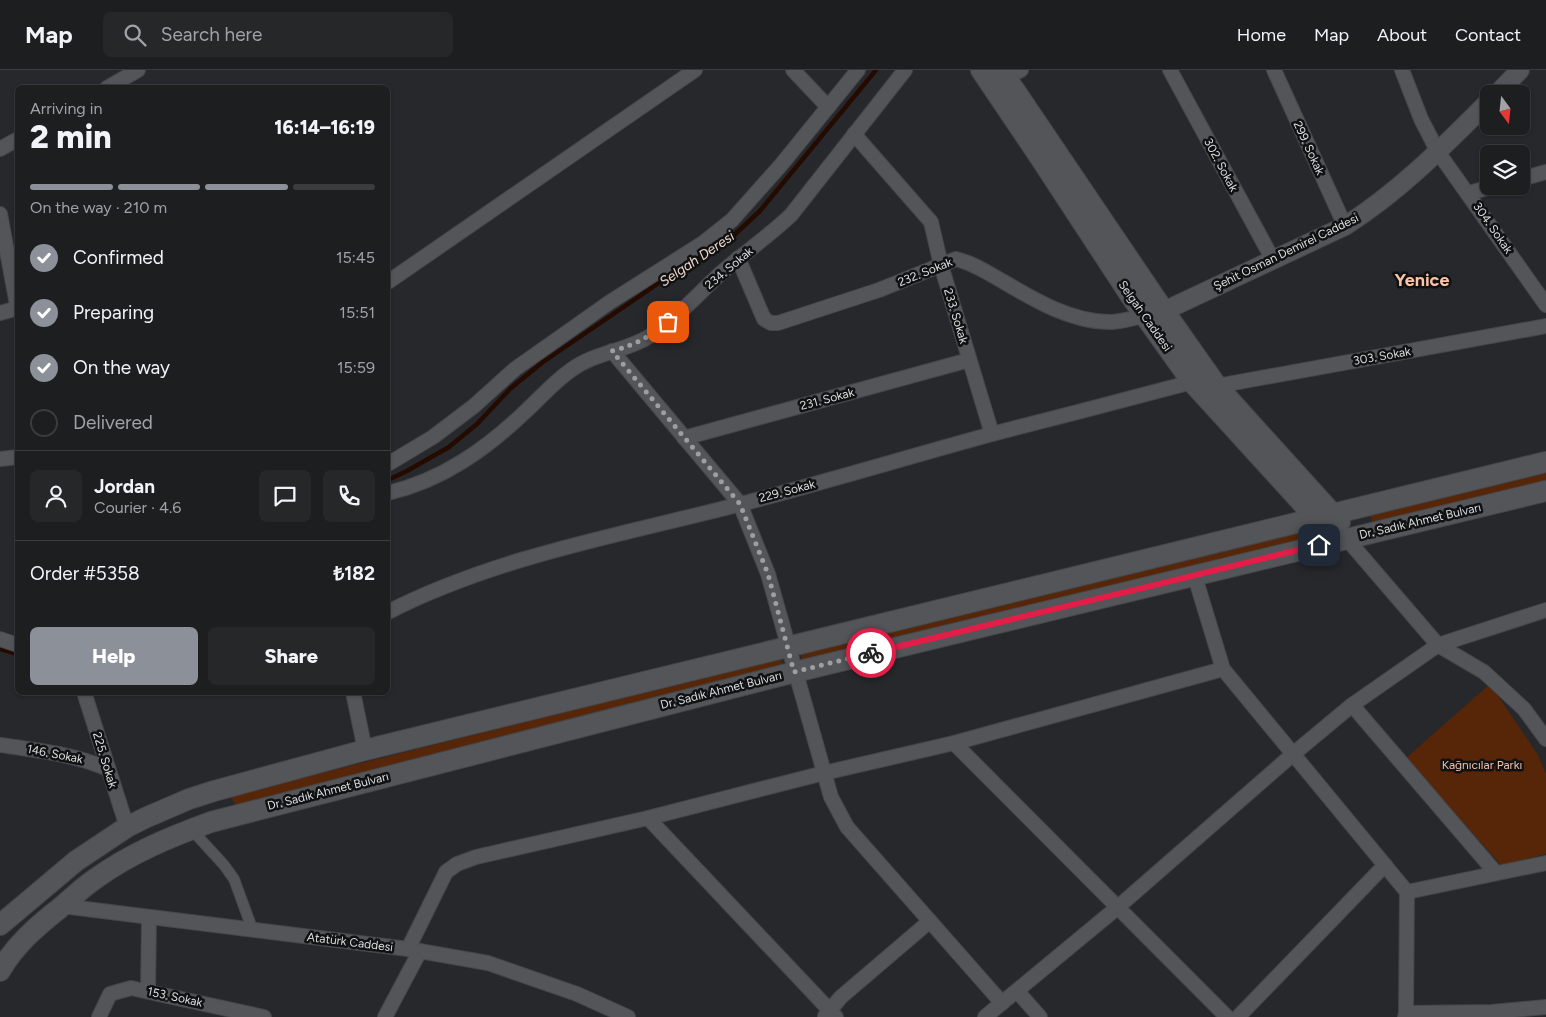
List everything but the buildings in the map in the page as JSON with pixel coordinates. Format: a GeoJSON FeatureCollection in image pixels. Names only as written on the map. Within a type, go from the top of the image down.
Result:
{"type":"FeatureCollection","features":[{"type":"Feature","properties":{"kind":"main road","name":"Selgah Caddesi"},"geometry":{"type":"LineString","coordinates":[[981,70],[1144,316],[1192,382],[1345,538]]}},
{"type":"Feature","properties":{"kind":"main road","name":"Selgah Caddesi"},"geometry":{"type":"LineString","coordinates":[[1010,72],[1029,113],[1217,386],[1325,516]]}},
{"type":"Feature","properties":{"kind":"main road"},"geometry":{"type":"LineString","coordinates":[[0,925],[76,861],[127,827],[169,807],[214,791],[366,750],[1546,462]]}},
{"type":"Feature","properties":{"kind":"main road","name":"Dr. Sadık Ahmet Bulvarı"},"geometry":{"type":"LineString","coordinates":[[0,971],[14,950],[34,928],[95,879],[125,859],[191,829],[283,802],[794,672],[1546,491]]}},
{"type":"Feature","properties":{"kind":"street"},"geometry":{"type":"LineString","coordinates":[[390,281],[694,70]]}},
{"type":"Feature","properties":{"kind":"street"},"geometry":{"type":"LineString","coordinates":[[794,70],[828,107]]}},
{"type":"Feature","properties":{"kind":"street"},"geometry":{"type":"LineString","coordinates":[[390,463],[433,437],[474,406],[516,369],[610,302],[703,243],[732,220],[858,70]]}},
{"type":"Feature","properties":{"kind":"street","name":"234. Sokak"},"geometry":{"type":"LineString","coordinates":[[390,492],[425,481],[466,461],[494,440],[571,369],[591,357],[631,346],[650,336],[738,258],[775,231],[791,215],[904,70]]}},
{"type":"Feature","properties":{"kind":"street","name":"302. Sokak"},"geometry":{"type":"LineString","coordinates":[[1170,70],[1273,260]]}},
{"type":"Feature","properties":{"kind":"street","name":"299. Sokak"},"geometry":{"type":"LineString","coordinates":[[1274,70],[1345,226]]}},
{"type":"Feature","properties":{"kind":"street","name":"304. Sokak"},"geometry":{"type":"LineString","coordinates":[[1402,70],[1421,119],[1438,152],[1546,305]]}},
{"type":"Feature","properties":{"kind":"street"},"geometry":{"type":"LineString","coordinates":[[1505,85],[1520,70]]}},
{"type":"Feature","properties":{"kind":"street"},"geometry":{"type":"LineString","coordinates":[[111,85],[129,72]]}},
{"type":"Feature","properties":{"kind":"street","name":"Şehit Osman Demirel Caddesi"},"geometry":{"type":"LineString","coordinates":[[1164,311],[1345,226],[1368,212],[1396,190],[1480,111]]}},
{"type":"Feature","properties":{"kind":"street","name":"233. Sokak"},"geometry":{"type":"LineString","coordinates":[[854,134],[931,222],[941,265],[992,434]]}},
{"type":"Feature","properties":{"kind":"street"},"geometry":{"type":"LineString","coordinates":[[0,149],[15,141]]}},
{"type":"Feature","properties":{"kind":"street"},"geometry":{"type":"LineString","coordinates":[[1530,176],[1546,172]]}},
{"type":"Feature","properties":{"kind":"street"},"geometry":{"type":"LineString","coordinates":[[1468,193],[1480,190]]}},
{"type":"Feature","properties":{"kind":"street"},"geometry":{"type":"LineString","coordinates":[[0,214],[15,298]]}},
{"type":"Feature","properties":{"kind":"street","name":"232. Sokak"},"geometry":{"type":"LineString","coordinates":[[738,258],[764,319],[771,323],[778,323],[879,290],[956,259],[964,260],[1046,306],[1077,317],[1112,322],[1144,316]]}},
{"type":"Feature","properties":{"kind":"street"},"geometry":{"type":"LineString","coordinates":[[0,313],[15,309]]}},
{"type":"Feature","properties":{"kind":"street","name":"303. Sokak"},"geometry":{"type":"LineString","coordinates":[[1217,386],[1546,326]]}},
{"type":"Feature","properties":{"kind":"street"},"geometry":{"type":"LineString","coordinates":[[612,351],[740,504],[768,574],[794,672],[831,798],[846,827],[1002,1003]]}},
{"type":"Feature","properties":{"kind":"street","name":"231. Sokak"},"geometry":{"type":"LineString","coordinates":[[684,438],[969,360]]}},
{"type":"Feature","properties":{"kind":"street","name":"229. Sokak"},"geometry":{"type":"LineString","coordinates":[[390,611],[423,594],[466,577],[615,533],[740,504],[992,434],[1192,382]]}},
{"type":"Feature","properties":{"kind":"street"},"geometry":{"type":"LineString","coordinates":[[0,459],[15,457]]}},
{"type":"Feature","properties":{"kind":"street"},"geometry":{"type":"LineString","coordinates":[[1345,538],[1438,645],[1484,672],[1524,709],[1546,739]]}},
{"type":"Feature","properties":{"kind":"street"},"geometry":{"type":"LineString","coordinates":[[1195,576],[1223,669],[1407,892],[1406,1015],[1492,1012],[1546,1007]]}},
{"type":"Feature","properties":{"kind":"street"},"geometry":{"type":"LineString","coordinates":[[985,1017],[1118,907],[1292,754],[1352,705],[1438,645],[1546,610]]}},
{"type":"Feature","properties":{"kind":"street"},"geometry":{"type":"LineString","coordinates":[[0,639],[15,644]]}},
{"type":"Feature","properties":{"kind":"street"},"geometry":{"type":"LineString","coordinates":[[385,1017],[446,872],[457,864],[476,857],[648,818],[954,743],[1223,669]]}},
{"type":"Feature","properties":{"kind":"street","name":"225. Sokak"},"geometry":{"type":"LineString","coordinates":[[85,695],[127,827]]}},
{"type":"Feature","properties":{"kind":"street"},"geometry":{"type":"LineString","coordinates":[[354,695],[366,750]]}},
{"type":"Feature","properties":{"kind":"street"},"geometry":{"type":"LineString","coordinates":[[1352,705],[1496,873]]}},
{"type":"Feature","properties":{"kind":"street"},"geometry":{"type":"LineString","coordinates":[[954,743],[1227,1017]]}},
{"type":"Feature","properties":{"kind":"street","name":"146. Sokak"},"geometry":{"type":"LineString","coordinates":[[0,745],[74,758],[108,769]]}},
{"type":"Feature","properties":{"kind":"street"},"geometry":{"type":"LineString","coordinates":[[648,818],[830,1015],[841,997],[930,922]]}},
{"type":"Feature","properties":{"kind":"street"},"geometry":{"type":"LineString","coordinates":[[191,829],[234,879],[253,931]]}},
{"type":"Feature","properties":{"kind":"street"},"geometry":{"type":"LineString","coordinates":[[1407,892],[1546,863]]}},
{"type":"Feature","properties":{"kind":"street"},"geometry":{"type":"LineString","coordinates":[[1238,1017],[1385,865]]}},
{"type":"Feature","properties":{"kind":"street","name":"Atatürk Caddesi"},"geometry":{"type":"LineString","coordinates":[[62,906],[414,950],[488,962],[577,994],[628,1017]]}},
{"type":"Feature","properties":{"kind":"street"},"geometry":{"type":"LineString","coordinates":[[0,909],[20,908]]}},
{"type":"Feature","properties":{"kind":"street"},"geometry":{"type":"LineString","coordinates":[[148,992],[149,918]]}},
{"type":"Feature","properties":{"kind":"street","name":"153. Sokak"},"geometry":{"type":"LineString","coordinates":[[99,1017],[110,994],[131,988],[264,1017]]}},
{"type":"Feature","properties":{"kind":"street"},"geometry":{"type":"LineString","coordinates":[[1017,991],[1040,1017]]}},
{"type":"Feature","properties":{"kind":"green space"},"geometry":{"type":"Polygon","coordinates":[[[1546,473],[1546,484],[1372,524],[1371,515],[1546,473]]]}},
{"type":"Feature","properties":{"kind":"green space"},"geometry":{"type":"Polygon","coordinates":[[[1307,530],[1311,544],[802,661],[801,653],[1307,530]]]}},
{"type":"Feature","properties":{"kind":"green space"},"geometry":{"type":"Polygon","coordinates":[[[781,658],[783,666],[236,805],[230,796],[781,658]]]}},
{"type":"Feature","properties":{"kind":"green space","name":"Kağnıcılar Parkı"},"geometry":{"type":"Polygon","coordinates":[[[1490,684],[1538,755],[1546,774],[1546,854],[1501,865],[1406,758],[1490,684]]]}},
{"type":"Feature","properties":{"kind":"waterway","name":"Selgah Deresi"},"geometry":{"type":"LineString","coordinates":[[390,479],[449,447],[477,424],[511,388],[543,362],[675,272],[733,236],[760,211],[876,70]]}},
{"type":"Feature","properties":{"kind":"waterway","name":"Selgah Deresi"},"geometry":{"type":"LineString","coordinates":[[0,649],[15,653]]}},
{"type":"Feature","properties":{"kind":"way so far"},"geometry":{"type":"LineString","coordinates":[[668,322],[650,336],[631,346],[612,351],[740,504],[768,574],[794,672],[871,653]]}},
{"type":"Feature","properties":{"kind":"district","name":"Yenice"},"geometry":{"type":"Point","coordinates":[1422,280]}},
{"type":"Feature","properties":{"kind":"route"},"geometry":{"type":"LineString","coordinates":[[871,653],[1319,545]]}}]}
